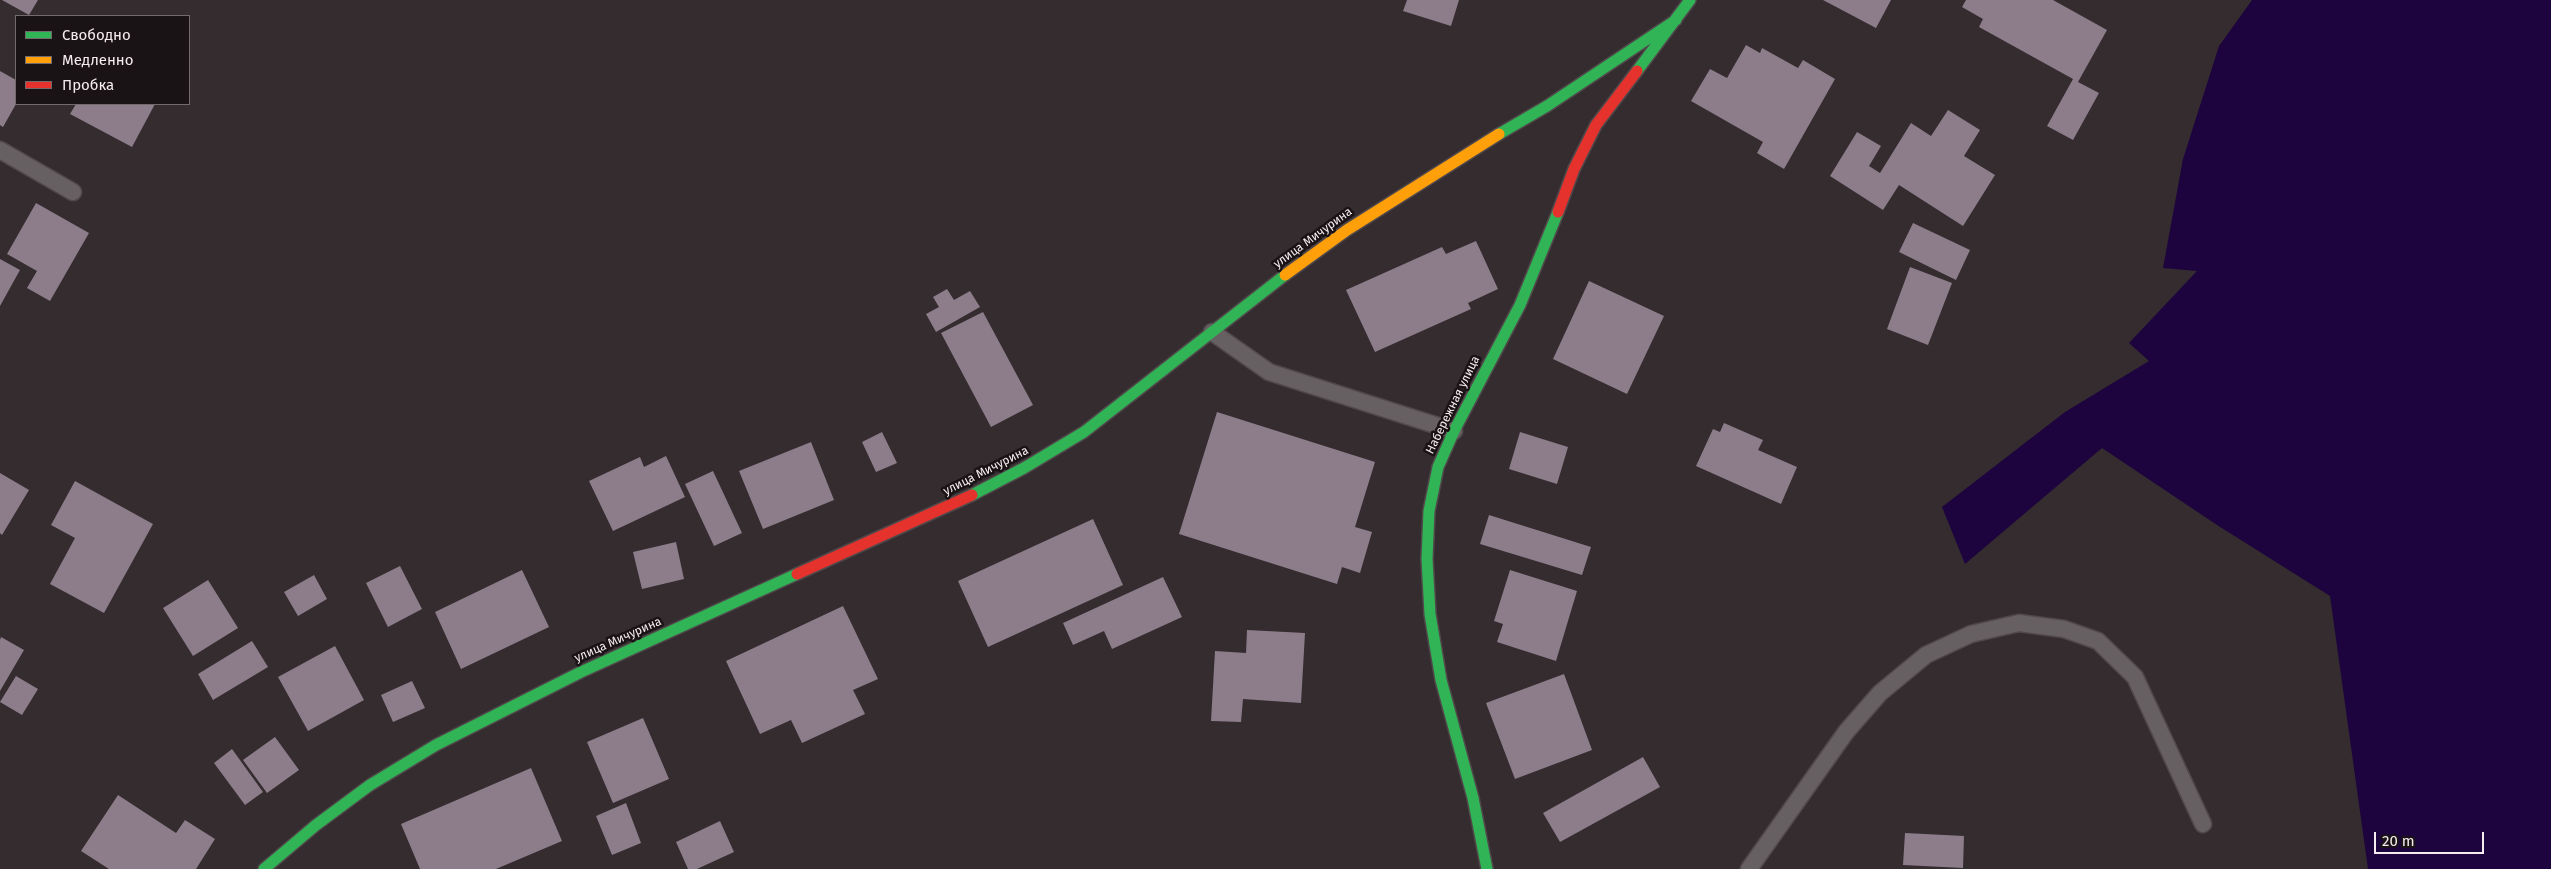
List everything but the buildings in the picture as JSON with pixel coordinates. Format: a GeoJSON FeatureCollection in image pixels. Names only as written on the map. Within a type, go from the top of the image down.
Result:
{"type":"FeatureCollection","features":[{"type":"Feature","properties":{"kind":"street","name":"Набережная улица"},"geometry":{"type":"LineString","coordinates":[[1487,869],[1474,798],[1441,680],[1430,614],[1427,559],[1429,511],[1438,467],[1454,431],[1520,305],[1574,169],[1596,125],[1690,0]]}},
{"type":"Feature","properties":{"kind":"street","name":"улица Мичурина"},"geometry":{"type":"LineString","coordinates":[[264,869],[316,825],[370,784],[436,745],[581,672],[970,496],[1024,468],[1084,432],[1347,230],[1456,160],[1546,106],[1676,20]]}},
{"type":"Feature","properties":{"kind":"lane"},"geometry":{"type":"LineString","coordinates":[[0,150],[73,192]]}},
{"type":"Feature","properties":{"kind":"lane"},"geometry":{"type":"LineString","coordinates":[[1212,332],[1269,372],[1454,431]]}},
{"type":"Feature","properties":{"kind":"lane"},"geometry":{"type":"LineString","coordinates":[[1748,869],[1846,732],[1880,694],[1926,654],[1971,634],[2019,623],[2064,629],[2098,642],[2135,677],[2204,824]]}},
{"type":"Feature","properties":{"kind":"shaded area"},"geometry":{"type":"Polygon","coordinates":[[[2252,0],[2551,0],[2551,869],[2368,869],[2330,596],[2217,525],[2102,448],[1965,564],[1942,507],[2065,412],[2149,361],[2129,343],[2197,271],[2163,268],[2183,159],[2219,46],[2252,0]]]}},
{"type":"Feature","properties":{"kind":"traffic: fast"},"geometry":{"type":"LineString","coordinates":[[1637,71],[1690,0]]}},
{"type":"Feature","properties":{"kind":"traffic: fast"},"geometry":{"type":"LineString","coordinates":[[1499,134],[1547,106],[1676,20]]}},
{"type":"Feature","properties":{"kind":"traffic: fast"},"geometry":{"type":"LineString","coordinates":[[1487,869],[1473,798],[1441,680],[1430,614],[1427,559],[1429,511],[1438,467],[1454,431],[1520,305],[1558,212]]}},
{"type":"Feature","properties":{"kind":"traffic: fast"},"geometry":{"type":"LineString","coordinates":[[972,495],[1024,468],[1084,432],[1285,275]]}},
{"type":"Feature","properties":{"kind":"traffic: fast"},"geometry":{"type":"LineString","coordinates":[[264,869],[316,825],[370,785],[436,745],[581,672],[797,574]]}},
{"type":"Feature","properties":{"kind":"traffic: slow"},"geometry":{"type":"LineString","coordinates":[[1285,275],[1347,230],[1499,134]]}},
{"type":"Feature","properties":{"kind":"traffic: jam"},"geometry":{"type":"LineString","coordinates":[[1558,212],[1574,169],[1596,125],[1637,71]]}},
{"type":"Feature","properties":{"kind":"traffic: jam"},"geometry":{"type":"LineString","coordinates":[[797,574],[972,495]]}}]}
